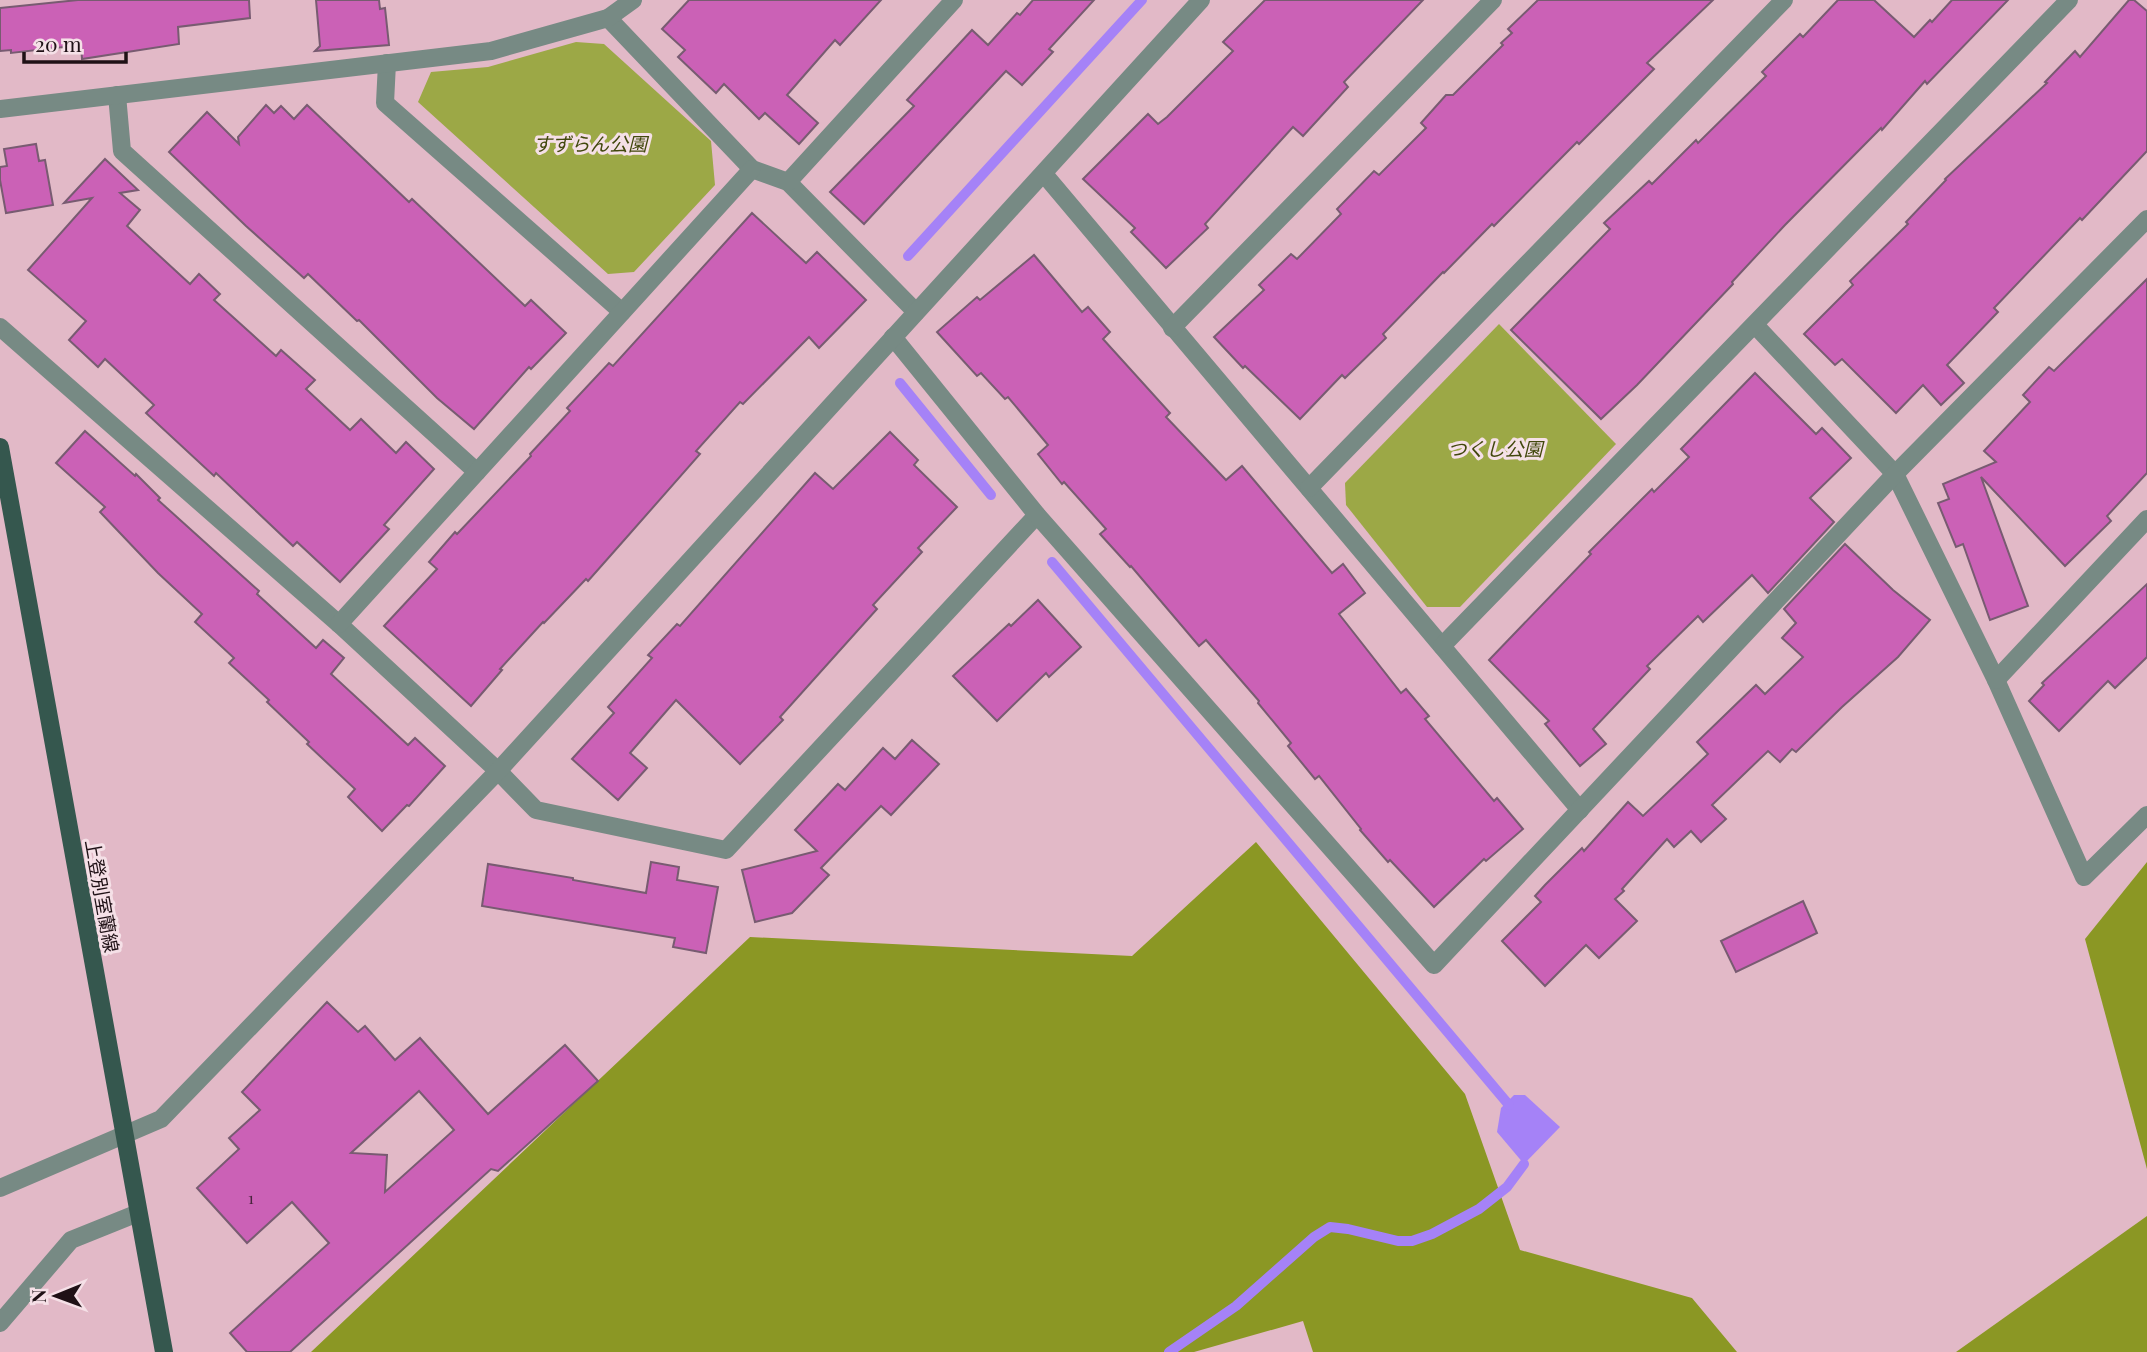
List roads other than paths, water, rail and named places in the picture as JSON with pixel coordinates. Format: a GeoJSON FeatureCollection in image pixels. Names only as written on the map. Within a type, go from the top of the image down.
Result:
{"type":"FeatureCollection","features":[{"type":"Feature","properties":{"kind":"main road","name":"上登別室蘭線"},"geometry":{"type":"LineString","coordinates":[[0,447],[164,1352]]}},
{"type":"Feature","properties":{"kind":"street"},"geometry":{"type":"LineString","coordinates":[[0,109],[491,51],[608,18],[633,0]]}},
{"type":"Feature","properties":{"kind":"street"},"geometry":{"type":"LineString","coordinates":[[788,182],[954,0]]}},
{"type":"Feature","properties":{"kind":"street"},"geometry":{"type":"LineString","coordinates":[[0,1188],[161,1119],[498,771],[1201,0]]}},
{"type":"Feature","properties":{"kind":"street"},"geometry":{"type":"LineString","coordinates":[[1172,328],[1493,0]]}},
{"type":"Feature","properties":{"kind":"street"},"geometry":{"type":"LineString","coordinates":[[1309,488],[1784,0]]}},
{"type":"Feature","properties":{"kind":"street"},"geometry":{"type":"LineString","coordinates":[[1442,646],[2069,0]]}},
{"type":"Feature","properties":{"kind":"street"},"geometry":{"type":"LineString","coordinates":[[608,18],[752,169],[788,182],[916,312]]}},
{"type":"Feature","properties":{"kind":"street"},"geometry":{"type":"LineString","coordinates":[[387,63],[386,103],[622,312]]}},
{"type":"Feature","properties":{"kind":"street"},"geometry":{"type":"LineString","coordinates":[[117,95],[122,151],[477,472]]}},
{"type":"Feature","properties":{"kind":"street"},"geometry":{"type":"LineString","coordinates":[[340,624],[752,169]]}},
{"type":"Feature","properties":{"kind":"street"},"geometry":{"type":"LineString","coordinates":[[1044,174],[1580,810]]}},
{"type":"Feature","properties":{"kind":"street"},"geometry":{"type":"LineString","coordinates":[[893,337],[1037,515],[1434,965],[1895,474],[2147,219]]}},
{"type":"Feature","properties":{"kind":"street"},"geometry":{"type":"LineString","coordinates":[[1755,325],[1895,474],[1996,680],[2084,877],[2147,815]]}},
{"type":"Feature","properties":{"kind":"street"},"geometry":{"type":"LineString","coordinates":[[0,327],[340,624],[498,771],[536,810],[726,850],[1037,515]]}},
{"type":"Feature","properties":{"kind":"street"},"geometry":{"type":"LineString","coordinates":[[1996,680],[2147,519]]}},
{"type":"Feature","properties":{"kind":"street"},"geometry":{"type":"LineString","coordinates":[[0,1323],[71,1240],[138,1213]]}},
{"type":"Feature","properties":{"kind":"waterway"},"geometry":{"type":"LineString","coordinates":[[908,256],[1142,0]]}},
{"type":"Feature","properties":{"kind":"waterway"},"geometry":{"type":"LineString","coordinates":[[900,383],[991,495]]}},
{"type":"Feature","properties":{"kind":"waterway"},"geometry":{"type":"LineString","coordinates":[[1052,562],[1509,1105]]}},
{"type":"Feature","properties":{"kind":"waterway"},"geometry":{"type":"LineString","coordinates":[[1169,1352],[1236,1306],[1314,1237],[1330,1227],[1398,1241],[1412,1241],[1432,1234],[1479,1209],[1507,1187],[1524,1164]]}},
{"type":"Feature","properties":{"kind":"park label","name":"すずらん公園"},"geometry":{"type":"Point","coordinates":[590,144]}},
{"type":"Feature","properties":{"kind":"park label","name":"つくし公園"},"geometry":{"type":"Point","coordinates":[1495,449]}}]}
